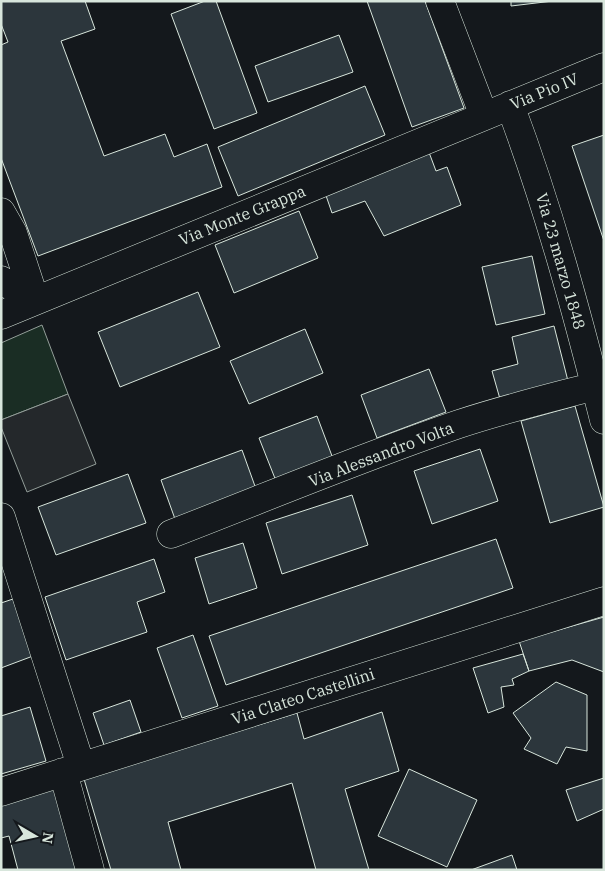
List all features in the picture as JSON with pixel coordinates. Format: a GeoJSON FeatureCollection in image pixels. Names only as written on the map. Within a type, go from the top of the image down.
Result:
{"type":"FeatureCollection","features":[{"type":"Feature","properties":{"kind":"street"},"geometry":{"type":"LineString","coordinates":[[440,1],[484,116]]}},
{"type":"Feature","properties":{"kind":"street","name":"Via Pio IV"},"geometry":{"type":"LineString","coordinates":[[484,116],[604,66]]}},
{"type":"Feature","properties":{"kind":"street","name":"Via 23 marzo 1848"},"geometry":{"type":"LineString","coordinates":[[510,105],[534,168],[556,240],[604,420]]}},
{"type":"Feature","properties":{"kind":"street","name":"Via Monte Grappa"},"geometry":{"type":"LineString","coordinates":[[1,315],[484,116]]}},
{"type":"Feature","properties":{"kind":"street"},"geometry":{"type":"LineString","coordinates":[[1,212],[13,234],[35,300]]}},
{"type":"Feature","properties":{"kind":"street"},"geometry":{"type":"LineString","coordinates":[[1,280],[35,300]]}},
{"type":"Feature","properties":{"kind":"street","name":"Via Alessandro Volta"},"geometry":{"type":"LineString","coordinates":[[171,534],[452,426],[595,386]]}},
{"type":"Feature","properties":{"kind":"street"},"geometry":{"type":"LineString","coordinates":[[1,517],[72,769],[90,870]]}},
{"type":"Feature","properties":{"kind":"street","name":"Via Clateo Castellini"},"geometry":{"type":"LineString","coordinates":[[1,792],[604,600]]}},
{"type":"Feature","properties":{"kind":"green space"},"geometry":{"type":"Polygon","coordinates":[[[42,325],[68,394],[1,420],[1,343],[42,325]]]}},
{"type":"Feature","properties":{"kind":"shaded area"},"geometry":{"type":"Polygon","coordinates":[[[68,394],[96,464],[27,492],[1,427],[1,420],[68,394]]]}},
{"type":"Feature","properties":{"kind":"building"},"geometry":{"type":"Polygon","coordinates":[[[1,1],[85,1],[95,29],[61,41],[104,156],[165,134],[174,157],[207,144],[222,187],[38,256],[1,158],[1,45],[8,42],[1,24],[1,1]]]}},
{"type":"Feature","properties":{"kind":"building"},"geometry":{"type":"Polygon","coordinates":[[[205,1],[216,1],[257,113],[214,129],[171,14],[205,1]]]}},
{"type":"Feature","properties":{"kind":"building"},"geometry":{"type":"Polygon","coordinates":[[[367,1],[425,1],[464,108],[412,127],[367,1]]]}},
{"type":"Feature","properties":{"kind":"building"},"geometry":{"type":"Polygon","coordinates":[[[511,1],[553,1],[511,6],[511,1]]]}},
{"type":"Feature","properties":{"kind":"building"},"geometry":{"type":"Polygon","coordinates":[[[339,35],[353,72],[268,102],[255,66],[339,35]]]}},
{"type":"Feature","properties":{"kind":"building"},"geometry":{"type":"Polygon","coordinates":[[[365,86],[385,135],[238,196],[218,147],[365,86]]]}},
{"type":"Feature","properties":{"kind":"building"},"geometry":{"type":"Polygon","coordinates":[[[604,135],[604,241],[572,146],[604,135]]]}},
{"type":"Feature","properties":{"kind":"building"},"geometry":{"type":"Polygon","coordinates":[[[427,147],[436,171],[447,167],[461,205],[384,236],[365,201],[332,213],[322,184],[427,147]]]}},
{"type":"Feature","properties":{"kind":"building"},"geometry":{"type":"Polygon","coordinates":[[[299,211],[318,258],[234,293],[215,245],[299,211]]]}},
{"type":"Feature","properties":{"kind":"building"},"geometry":{"type":"Polygon","coordinates":[[[532,256],[545,314],[496,325],[482,267],[532,256]]]}},
{"type":"Feature","properties":{"kind":"building"},"geometry":{"type":"Polygon","coordinates":[[[198,292],[220,347],[120,387],[98,332],[198,292]]]}},
{"type":"Feature","properties":{"kind":"building"},"geometry":{"type":"Polygon","coordinates":[[[554,326],[568,381],[500,399],[492,371],[518,364],[512,337],[554,326]]]}},
{"type":"Feature","properties":{"kind":"building"},"geometry":{"type":"Polygon","coordinates":[[[305,329],[323,373],[249,404],[230,361],[305,329]]]}},
{"type":"Feature","properties":{"kind":"building"},"geometry":{"type":"Polygon","coordinates":[[[429,369],[446,412],[377,438],[361,395],[429,369]]]}},
{"type":"Feature","properties":{"kind":"building"},"geometry":{"type":"Polygon","coordinates":[[[575,406],[604,507],[550,523],[521,421],[575,406]]]}},
{"type":"Feature","properties":{"kind":"building"},"geometry":{"type":"Polygon","coordinates":[[[317,416],[335,464],[278,486],[259,438],[317,416]]]}},
{"type":"Feature","properties":{"kind":"building"},"geometry":{"type":"Polygon","coordinates":[[[480,449],[498,501],[432,524],[414,471],[480,449]]]}},
{"type":"Feature","properties":{"kind":"building"},"geometry":{"type":"Polygon","coordinates":[[[242,450],[256,489],[175,519],[161,480],[242,450]]]}},
{"type":"Feature","properties":{"kind":"building"},"geometry":{"type":"Polygon","coordinates":[[[128,474],[146,523],[56,555],[38,507],[128,474]]]}},
{"type":"Feature","properties":{"kind":"building"},"geometry":{"type":"Polygon","coordinates":[[[352,495],[368,545],[282,574],[266,523],[352,495]]]}},
{"type":"Feature","properties":{"kind":"building"},"geometry":{"type":"Polygon","coordinates":[[[496,539],[513,588],[226,685],[209,636],[496,539]]]}},
{"type":"Feature","properties":{"kind":"building"},"geometry":{"type":"Polygon","coordinates":[[[243,543],[257,588],[209,604],[195,558],[243,543]]]}},
{"type":"Feature","properties":{"kind":"building"},"geometry":{"type":"Polygon","coordinates":[[[154,559],[165,592],[137,602],[147,632],[66,660],[45,597],[154,559]]]}},
{"type":"Feature","properties":{"kind":"building"},"geometry":{"type":"Polygon","coordinates":[[[13,599],[33,656],[1,668],[1,603],[13,599]]]}},
{"type":"Feature","properties":{"kind":"building"},"geometry":{"type":"Polygon","coordinates":[[[604,617],[604,672],[572,660],[529,671],[519,641],[604,617]]]}},
{"type":"Feature","properties":{"kind":"building"},"geometry":{"type":"Polygon","coordinates":[[[193,635],[218,706],[182,718],[157,648],[193,635]]]}},
{"type":"Feature","properties":{"kind":"building"},"geometry":{"type":"Polygon","coordinates":[[[523,654],[529,671],[512,679],[514,685],[501,687],[504,707],[488,713],[473,668],[523,654]]]}},
{"type":"Feature","properties":{"kind":"building"},"geometry":{"type":"Polygon","coordinates":[[[556,682],[587,695],[587,751],[566,747],[557,764],[524,749],[531,738],[513,713],[556,682]]]}},
{"type":"Feature","properties":{"kind":"building"},"geometry":{"type":"Polygon","coordinates":[[[130,700],[141,732],[104,745],[93,713],[130,700]]]}},
{"type":"Feature","properties":{"kind":"building"},"geometry":{"type":"Polygon","coordinates":[[[30,707],[46,761],[1,774],[1,716],[30,707]]]}},
{"type":"Feature","properties":{"kind":"building"},"geometry":{"type":"Polygon","coordinates":[[[382,712],[399,771],[345,789],[369,870],[316,870],[292,783],[168,822],[181,870],[111,870],[84,779],[297,713],[304,739],[382,712]]]}},
{"type":"Feature","properties":{"kind":"building"},"geometry":{"type":"Polygon","coordinates":[[[409,769],[477,800],[447,867],[378,836],[409,769]]]}},
{"type":"Feature","properties":{"kind":"building"},"geometry":{"type":"Polygon","coordinates":[[[604,778],[604,809],[577,821],[566,790],[604,778]]]}},
{"type":"Feature","properties":{"kind":"building"},"geometry":{"type":"Polygon","coordinates":[[[54,787],[78,870],[18,870],[9,836],[1,838],[1,803],[54,787]]]}},
{"type":"Feature","properties":{"kind":"building"},"geometry":{"type":"Polygon","coordinates":[[[512,855],[517,870],[471,870],[512,855]]]}}]}
